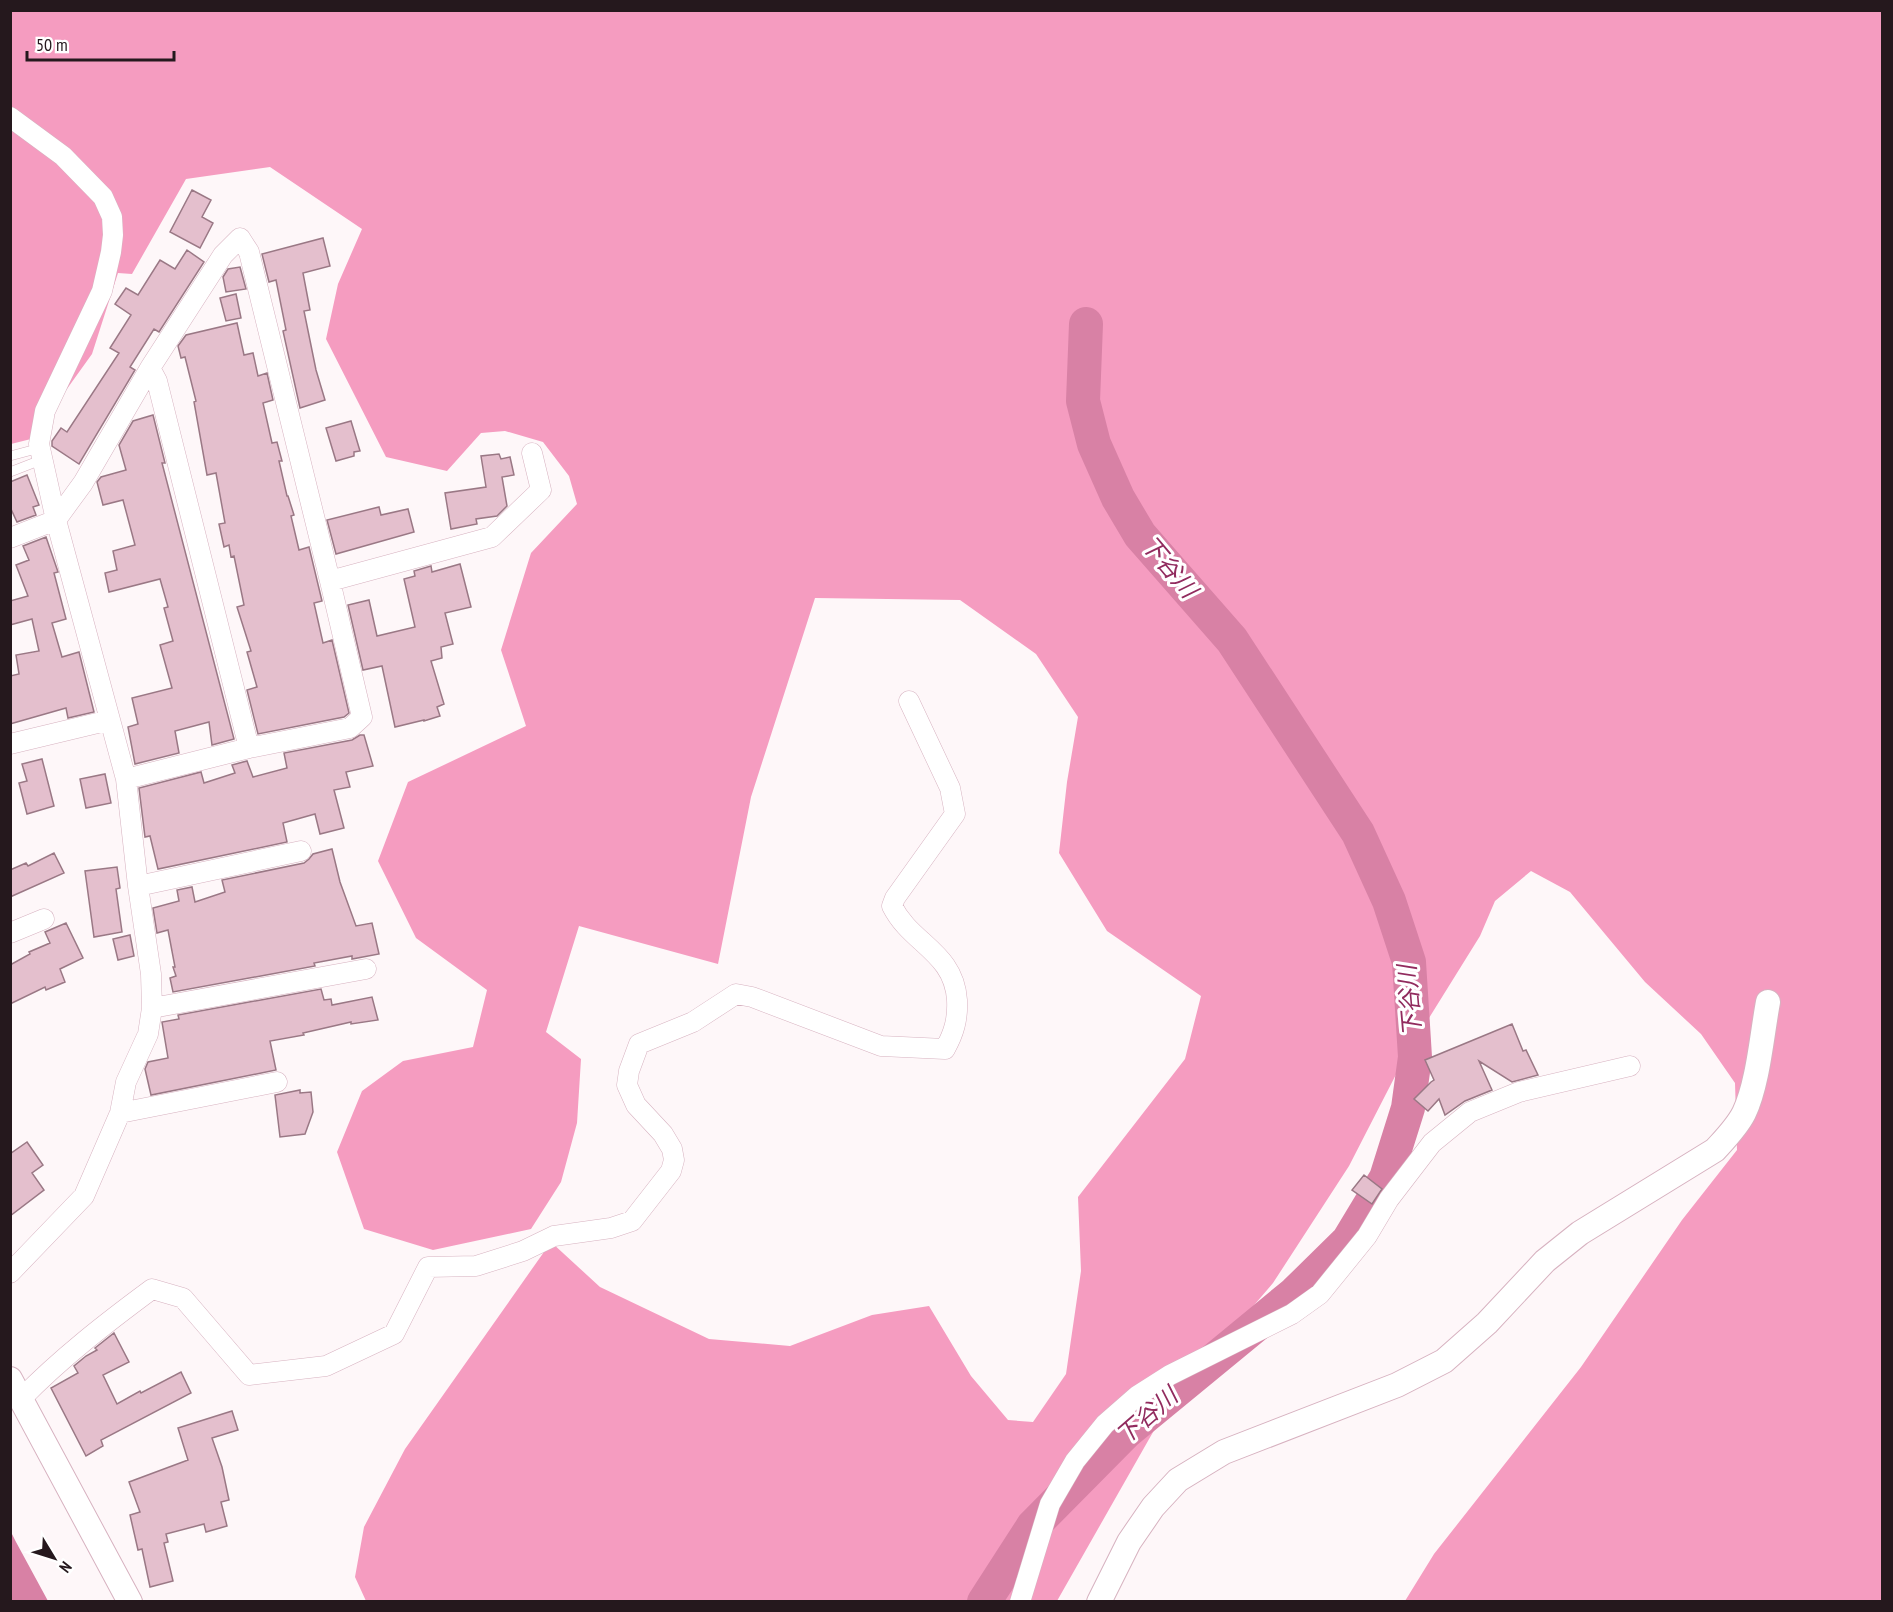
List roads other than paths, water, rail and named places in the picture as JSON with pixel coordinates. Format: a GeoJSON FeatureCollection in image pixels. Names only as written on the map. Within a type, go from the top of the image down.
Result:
{"type":"FeatureCollection","features":[{"type":"Feature","properties":{"kind":"street"},"geometry":{"type":"LineString","coordinates":[[10,117],[63,156],[103,197],[111,217],[113,235],[111,252],[102,291],[45,411],[40,454],[126,779],[151,974],[152,1008],[148,1034],[126,1082],[120,1113],[84,1196],[10,1273]]}},
{"type":"Feature","properties":{"kind":"street"},"geometry":{"type":"LineString","coordinates":[[10,538],[56,519],[83,483],[150,368],[223,255],[240,238],[249,252],[362,717],[350,728],[249,748],[126,779]]}},
{"type":"Feature","properties":{"kind":"street"},"geometry":{"type":"LineString","coordinates":[[150,368],[158,381],[249,748]]}},
{"type":"Feature","properties":{"kind":"street"},"geometry":{"type":"LineString","coordinates":[[330,581],[492,537],[541,490],[532,453]]}},
{"type":"Feature","properties":{"kind":"street"},"geometry":{"type":"LineString","coordinates":[[130,1602],[16,1389],[42,1377],[152,1289],[183,1298],[249,1375],[326,1366],[394,1334],[428,1267],[476,1266],[523,1251],[554,1236],[611,1228],[632,1221],[671,1171],[674,1160],[672,1149],[663,1134],[636,1105],[627,1085],[639,1044],[693,1022],[736,994],[752,997],[881,1046],[945,1049],[952,1037],[958,1015],[957,991],[953,975],[943,961],[897,916],[892,906],[895,898],[955,814],[950,788],[909,701]]}},
{"type":"Feature","properties":{"kind":"street"},"geometry":{"type":"LineString","coordinates":[[10,744],[110,720]]}},
{"type":"Feature","properties":{"kind":"street"},"geometry":{"type":"LineString","coordinates":[[138,886],[301,851]]}},
{"type":"Feature","properties":{"kind":"street"},"geometry":{"type":"LineString","coordinates":[[10,933],[44,919]]}},
{"type":"Feature","properties":{"kind":"street"},"geometry":{"type":"LineString","coordinates":[[152,1008],[366,969]]}},
{"type":"Feature","properties":{"kind":"street"},"geometry":{"type":"LineString","coordinates":[[1099,1602],[1129,1542],[1153,1507],[1178,1480],[1224,1452],[1397,1385],[1444,1361],[1487,1323],[1545,1261],[1580,1233],[1715,1150],[1730,1134],[1744,1113],[1753,1087],[1768,1002]]}},
{"type":"Feature","properties":{"kind":"street"},"geometry":{"type":"LineString","coordinates":[[1020,1602],[1050,1504],[1075,1461],[1113,1417],[1137,1396],[1170,1375],[1292,1314],[1320,1294],[1367,1236],[1389,1199],[1432,1143],[1470,1113],[1519,1092],[1630,1066]]}},
{"type":"Feature","properties":{"kind":"street"},"geometry":{"type":"LineString","coordinates":[[120,1113],[278,1082]]}},
{"type":"Feature","properties":{"kind":"lane"},"geometry":{"type":"LineString","coordinates":[[10,456],[40,454]]}},
{"type":"Feature","properties":{"kind":"lane"},"geometry":{"type":"LineString","coordinates":[[10,472],[40,454]]}},
{"type":"Feature","properties":{"kind":"waterway","name":"下谷川"},"geometry":{"type":"LineString","coordinates":[[984,1602],[1033,1526],[1125,1433],[1295,1293],[1348,1241],[1386,1178],[1408,1108],[1415,1057],[1409,962],[1389,901],[1358,833],[1232,640],[1140,535],[1118,498],[1094,444],[1083,401],[1086,324]]}}]}
